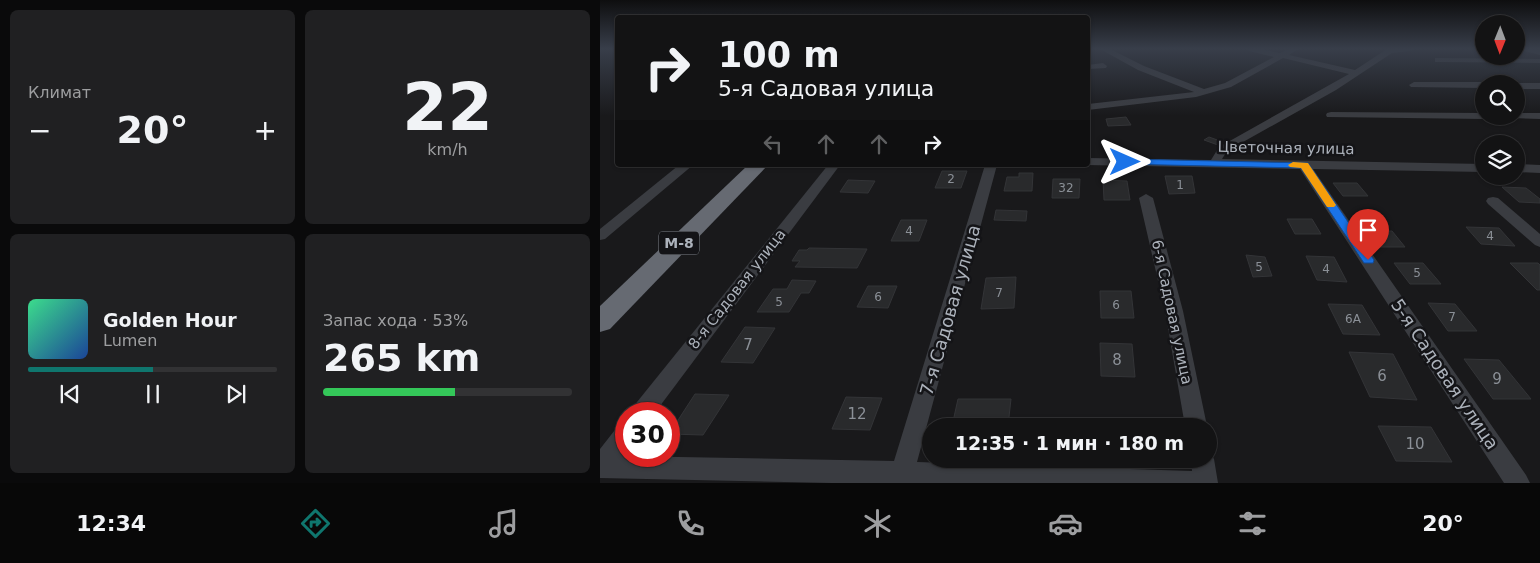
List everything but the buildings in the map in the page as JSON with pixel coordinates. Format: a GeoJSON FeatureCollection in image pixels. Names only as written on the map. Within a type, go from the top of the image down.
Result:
{"type":"FeatureCollection","features":[{"type":"Feature","properties":{"kind":"highway","name":"М-8"},"geometry":{"type":"LineString","coordinates":[[600,322],[757,167]]}},
{"type":"Feature","properties":{"kind":"street"},"geometry":{"type":"LineString","coordinates":[[1150,72],[1204,92]]}},
{"type":"Feature","properties":{"kind":"street"},"geometry":{"type":"LineString","coordinates":[[1090,107],[1193,96],[1228,85],[1252,72]]}},
{"type":"Feature","properties":{"kind":"street"},"geometry":{"type":"LineString","coordinates":[[1349,72],[1356,73]]}},
{"type":"Feature","properties":{"kind":"street"},"geometry":{"type":"LineString","coordinates":[[1218,163],[1216,159],[1223,149],[1356,73]]}},
{"type":"Feature","properties":{"kind":"street"},"geometry":{"type":"LineString","coordinates":[[1414,84],[1475,85]]}},
{"type":"Feature","properties":{"kind":"street"},"geometry":{"type":"LineString","coordinates":[[1525,86],[1540,86]]}},
{"type":"Feature","properties":{"kind":"street"},"geometry":{"type":"LineString","coordinates":[[1331,115],[1475,116]]}},
{"type":"Feature","properties":{"kind":"street"},"geometry":{"type":"LineString","coordinates":[[1525,116],[1540,116]]}},
{"type":"Feature","properties":{"kind":"street","name":"Цветочная улица"},"geometry":{"type":"LineString","coordinates":[[1090,162],[1475,168]]}},
{"type":"Feature","properties":{"kind":"street","name":"5-я Садовая улица"},"geometry":{"type":"LineString","coordinates":[[1304,165],[1518,483]]}},
{"type":"Feature","properties":{"kind":"street"},"geometry":{"type":"LineString","coordinates":[[600,236],[685,167]]}},
{"type":"Feature","properties":{"kind":"street","name":"8-я Садовая улица"},"geometry":{"type":"LineString","coordinates":[[650,402],[832,167]]}},
{"type":"Feature","properties":{"kind":"street","name":"7-я Садовая улица"},"geometry":{"type":"LineString","coordinates":[[899,478],[912,444],[990,167]]}},
{"type":"Feature","properties":{"kind":"street"},"geometry":{"type":"LineString","coordinates":[[1525,168],[1540,168]]}},
{"type":"Feature","properties":{"kind":"street","name":"6-я Садовая улица"},"geometry":{"type":"LineString","coordinates":[[1146,198],[1174,311],[1194,418]]}},
{"type":"Feature","properties":{"kind":"street"},"geometry":{"type":"LineString","coordinates":[[1493,201],[1540,242]]}},
{"type":"Feature","properties":{"kind":"street"},"geometry":{"type":"LineString","coordinates":[[600,467],[615,447]]}},
{"type":"Feature","properties":{"kind":"street"},"geometry":{"type":"LineString","coordinates":[[600,467],[899,478],[1198,483]]}},
{"type":"Feature","properties":{"kind":"street"},"geometry":{"type":"LineString","coordinates":[[1204,468],[1206,483]]}},
{"type":"Feature","properties":{"kind":"slow traffic"},"geometry":{"type":"LineString","coordinates":[[1293,165],[1304,165],[1331,205]]}},
{"type":"Feature","properties":{"kind":"route"},"geometry":{"type":"LineString","coordinates":[[1125,162],[1304,165],[1368,260]]}}]}
